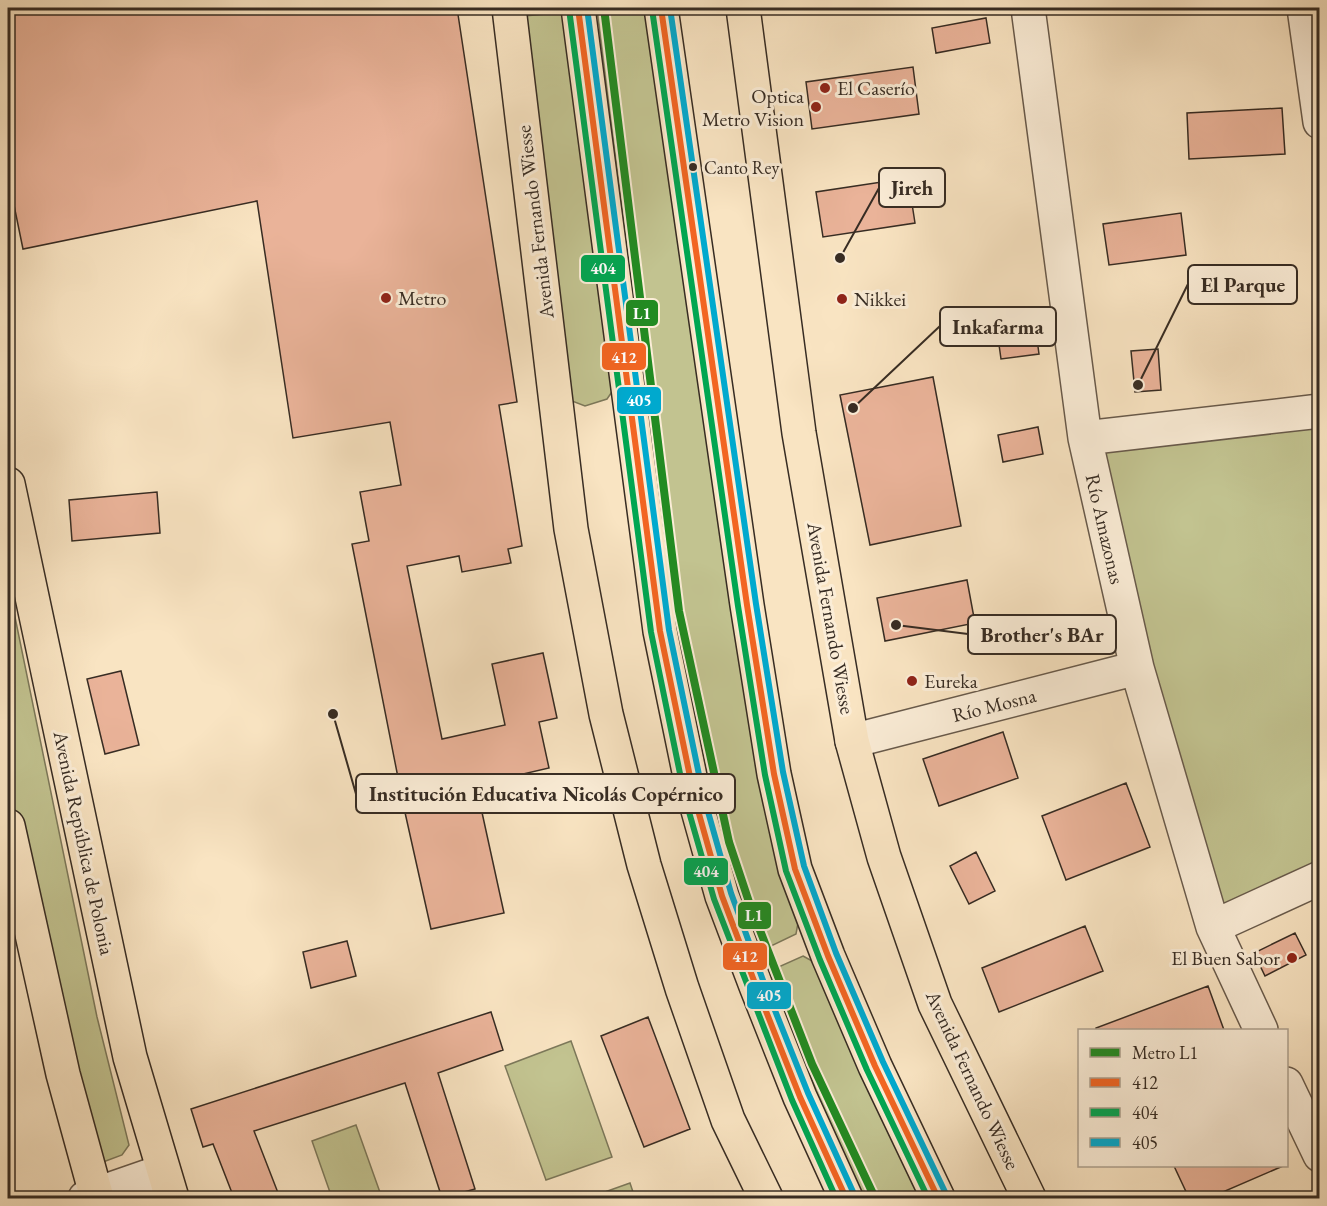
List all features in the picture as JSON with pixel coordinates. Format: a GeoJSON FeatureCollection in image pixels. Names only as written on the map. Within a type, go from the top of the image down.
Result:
{"type":"FeatureCollection","features":[{"type":"Feature","properties":{"kind":"main road","name":"Avenida Fernando Wiesse"},"geometry":{"type":"LineString","coordinates":[[509,8],[571,529],[606,714],[644,865],[682,988],[728,1120],[766,1198]]}},
{"type":"Feature","properties":{"kind":"main road"},"geometry":{"type":"LineString","coordinates":[[578,8],[660,631],[694,796],[722,896],[756,986],[800,1097],[846,1198]]}},
{"type":"Feature","properties":{"kind":"main road"},"geometry":{"type":"LineString","coordinates":[[662,8],[750,628],[774,774],[795,869],[828,956],[875,1066],[938,1198]]}},
{"type":"Feature","properties":{"kind":"main road","name":"Avenida Fernando Wiesse"},"geometry":{"type":"LineString","coordinates":[[743,8],[799,433],[852,741],[884,857],[935,1004],[1029,1198]]}},
{"type":"Feature","properties":{"kind":"main road","name":"Avenida República de Polonia"},"geometry":{"type":"LineString","coordinates":[[8,484],[130,1057],[168,1185]]}},
{"type":"Feature","properties":{"kind":"main road"},"geometry":{"type":"LineString","coordinates":[[8,826],[93,1197]]}},
{"type":"Feature","properties":{"kind":"street","name":"Río Amazonas"},"geometry":{"type":"LineString","coordinates":[[1028,8],[1085,438],[1137,668],[1213,927],[1261,1029]]}},
{"type":"Feature","properties":{"kind":"street"},"geometry":{"type":"LineString","coordinates":[[1304,8],[1320,122]]}},
{"type":"Feature","properties":{"kind":"street"},"geometry":{"type":"LineString","coordinates":[[1085,438],[1320,411]]}},
{"type":"Feature","properties":{"kind":"street","name":"Río Mosna"},"geometry":{"type":"LineString","coordinates":[[852,741],[1137,668]]}},
{"type":"Feature","properties":{"kind":"street"},"geometry":{"type":"LineString","coordinates":[[1213,927],[1320,878]]}},
{"type":"Feature","properties":{"kind":"street"},"geometry":{"type":"LineString","coordinates":[[1288,1086],[1320,1155]]}},
{"type":"Feature","properties":{"kind":"street"},"geometry":{"type":"LineString","coordinates":[[93,1197],[168,1185]]}},
{"type":"Feature","properties":{"kind":"green space"},"geometry":{"type":"Polygon","coordinates":[[[650,8],[798,923],[796,934],[767,948],[753,940],[736,897],[709,792],[674,632],[597,10],[650,8]]]}},
{"type":"Feature","properties":{"kind":"green space"},"geometry":{"type":"Polygon","coordinates":[[[568,12],[616,386],[607,399],[585,406],[572,401],[524,16],[568,12]]]}},
{"type":"Feature","properties":{"kind":"green space"},"geometry":{"type":"Polygon","coordinates":[[[1319,412],[1319,878],[1213,927],[1085,438],[1319,412]]]}},
{"type":"Feature","properties":{"kind":"green space"},"geometry":{"type":"Polygon","coordinates":[[[8,583],[97,1017],[129,1145],[122,1155],[103,1162],[59,1067],[8,806],[8,583]]]}},
{"type":"Feature","properties":{"kind":"green space"},"geometry":{"type":"Polygon","coordinates":[[[803,956],[814,962],[922,1198],[862,1198],[815,1094],[771,985],[774,969],[803,956]]]}},
{"type":"Feature","properties":{"kind":"green space"},"geometry":{"type":"Polygon","coordinates":[[[571,1041],[612,1157],[546,1180],[505,1066],[571,1041]]]}},
{"type":"Feature","properties":{"kind":"green space"},"geometry":{"type":"Polygon","coordinates":[[[356,1125],[382,1198],[332,1198],[312,1141],[356,1125]]]}},
{"type":"Feature","properties":{"kind":"green space"},"geometry":{"type":"Polygon","coordinates":[[[630,1183],[635,1198],[588,1198],[630,1183]]]}},
{"type":"Feature","properties":{"kind":"building"},"geometry":{"type":"Polygon","coordinates":[[[8,8],[457,8],[517,402],[499,405],[522,546],[508,549],[511,563],[462,572],[459,556],[407,566],[442,739],[505,725],[492,664],[543,653],[557,718],[539,722],[549,768],[476,785],[504,913],[431,929],[404,808],[352,544],[369,541],[360,492],[401,485],[390,422],[293,438],[257,201],[23,249],[8,176],[8,8]]]}},
{"type":"Feature","properties":{"kind":"building"},"geometry":{"type":"Polygon","coordinates":[[[986,18],[990,43],[936,53],[932,28],[986,18]]]}},
{"type":"Feature","properties":{"kind":"building"},"geometry":{"type":"Polygon","coordinates":[[[913,67],[919,114],[812,129],[806,82],[913,67]]]}},
{"type":"Feature","properties":{"kind":"building"},"geometry":{"type":"Polygon","coordinates":[[[1282,108],[1285,154],[1189,159],[1187,113],[1282,108]]]}},
{"type":"Feature","properties":{"kind":"building"},"geometry":{"type":"Polygon","coordinates":[[[908,178],[915,223],[823,237],[816,192],[908,178]]]}},
{"type":"Feature","properties":{"kind":"building"},"geometry":{"type":"Polygon","coordinates":[[[1181,213],[1186,255],[1109,265],[1103,224],[1181,213]]]}},
{"type":"Feature","properties":{"kind":"building"},"geometry":{"type":"Polygon","coordinates":[[[1033,310],[1039,354],[1001,359],[995,316],[1033,310]]]}},
{"type":"Feature","properties":{"kind":"building"},"geometry":{"type":"Polygon","coordinates":[[[1158,349],[1161,390],[1135,392],[1131,351],[1158,349]]]}},
{"type":"Feature","properties":{"kind":"building"},"geometry":{"type":"Polygon","coordinates":[[[933,377],[961,526],[870,545],[840,395],[933,377]]]}},
{"type":"Feature","properties":{"kind":"building"},"geometry":{"type":"Polygon","coordinates":[[[1038,427],[1043,454],[1003,462],[998,435],[1038,427]]]}},
{"type":"Feature","properties":{"kind":"building"},"geometry":{"type":"Polygon","coordinates":[[[157,492],[160,533],[72,541],[69,500],[157,492]]]}},
{"type":"Feature","properties":{"kind":"building"},"geometry":{"type":"Polygon","coordinates":[[[967,580],[975,623],[885,641],[877,598],[967,580]]]}},
{"type":"Feature","properties":{"kind":"building"},"geometry":{"type":"Polygon","coordinates":[[[121,671],[139,745],[105,754],[87,679],[121,671]]]}},
{"type":"Feature","properties":{"kind":"building"},"geometry":{"type":"Polygon","coordinates":[[[1003,732],[1018,778],[939,806],[923,759],[1003,732]]]}},
{"type":"Feature","properties":{"kind":"building"},"geometry":{"type":"Polygon","coordinates":[[[1126,783],[1150,847],[1066,880],[1042,816],[1126,783]]]}},
{"type":"Feature","properties":{"kind":"building"},"geometry":{"type":"Polygon","coordinates":[[[976,852],[995,891],[969,904],[950,866],[976,852]]]}},
{"type":"Feature","properties":{"kind":"building"},"geometry":{"type":"Polygon","coordinates":[[[1085,926],[1103,971],[999,1012],[982,968],[1085,926]]]}},
{"type":"Feature","properties":{"kind":"building"},"geometry":{"type":"Polygon","coordinates":[[[1295,933],[1306,955],[1265,976],[1254,953],[1295,933]]]}},
{"type":"Feature","properties":{"kind":"building"},"geometry":{"type":"Polygon","coordinates":[[[347,941],[356,976],[311,988],[303,952],[347,941]]]}},
{"type":"Feature","properties":{"kind":"building"},"geometry":{"type":"Polygon","coordinates":[[[1208,986],[1224,1029],[1096,1029],[1208,986]]]}},
{"type":"Feature","properties":{"kind":"building"},"geometry":{"type":"Polygon","coordinates":[[[491,1012],[503,1050],[438,1073],[475,1189],[442,1198],[405,1083],[254,1131],[280,1198],[234,1198],[213,1144],[203,1147],[191,1109],[491,1012]]]}},
{"type":"Feature","properties":{"kind":"building"},"geometry":{"type":"Polygon","coordinates":[[[648,1017],[690,1129],[644,1147],[601,1036],[648,1017]]]}},
{"type":"Feature","properties":{"kind":"building"},"geometry":{"type":"Polygon","coordinates":[[[1174,1167],[1281,1167],[1209,1198],[1189,1198],[1174,1167]]]}},
{"type":"Feature","properties":{"kind":"metro line","name":"L1"},"geometry":{"type":"LineString","coordinates":[[604,8],[679,611],[729,842],[749,902],[812,1064],[875,1198]]}},
{"type":"Feature","properties":{"kind":"transit line","name":"412"},"geometry":{"type":"LineString","coordinates":[[578,8],[660,631],[694,796],[722,896],[756,986],[800,1097],[846,1198]]}},
{"type":"Feature","properties":{"kind":"transit line","name":"405"},"geometry":{"type":"LineString","coordinates":[[587,8],[669,630],[703,794],[731,893],[764,983],[808,1093],[854,1194]]}},
{"type":"Feature","properties":{"kind":"transit line","name":"412"},"geometry":{"type":"LineString","coordinates":[[661,8],[747,605],[774,774],[795,869],[828,956],[875,1066],[938,1198]]}},
{"type":"Feature","properties":{"kind":"transit line","name":"405"},"geometry":{"type":"LineString","coordinates":[[670,8],[756,604],[783,772],[804,866],[836,953],[883,1062],[946,1194]]}},
{"type":"Feature","properties":{"kind":"transit line","name":"404"},"geometry":{"type":"LineString","coordinates":[[569,9],[651,632],[685,798],[714,899],[792,1100],[836,1198]]}},
{"type":"Feature","properties":{"kind":"transit line","name":"404"},"geometry":{"type":"LineString","coordinates":[[652,9],[738,606],[765,775],[786,871],[820,960],[867,1070],[928,1198]]}},
{"type":"Feature","properties":{"kind":"place","name":"El Caserío"},"geometry":{"type":"Point","coordinates":[825,88]}},
{"type":"Feature","properties":{"kind":"place","name":"Optica Metro Vision"},"geometry":{"type":"Point","coordinates":[816,107]}},
{"type":"Feature","properties":{"kind":"place","name":"Canto Rey"},"geometry":{"type":"Point","coordinates":[693,167]}},
{"type":"Feature","properties":{"kind":"place","name":"Jireh"},"geometry":{"type":"Point","coordinates":[840,258]}},
{"type":"Feature","properties":{"kind":"place","name":"Metro"},"geometry":{"type":"Point","coordinates":[386,298]}},
{"type":"Feature","properties":{"kind":"place","name":"Nikkei"},"geometry":{"type":"Point","coordinates":[842,299]}},
{"type":"Feature","properties":{"kind":"place","name":"El Parque"},"geometry":{"type":"Point","coordinates":[1138,385]}},
{"type":"Feature","properties":{"kind":"place","name":"Inkafarma"},"geometry":{"type":"Point","coordinates":[853,408]}},
{"type":"Feature","properties":{"kind":"place","name":"Brother's BAr"},"geometry":{"type":"Point","coordinates":[896,625]}},
{"type":"Feature","properties":{"kind":"place","name":"Eureka"},"geometry":{"type":"Point","coordinates":[912,681]}},
{"type":"Feature","properties":{"kind":"place","name":"Institución Educativa Nicolás Copérnico"},"geometry":{"type":"Point","coordinates":[333,714]}},
{"type":"Feature","properties":{"kind":"place","name":"El Buen Sabor"},"geometry":{"type":"Point","coordinates":[1292,958]}}]}
